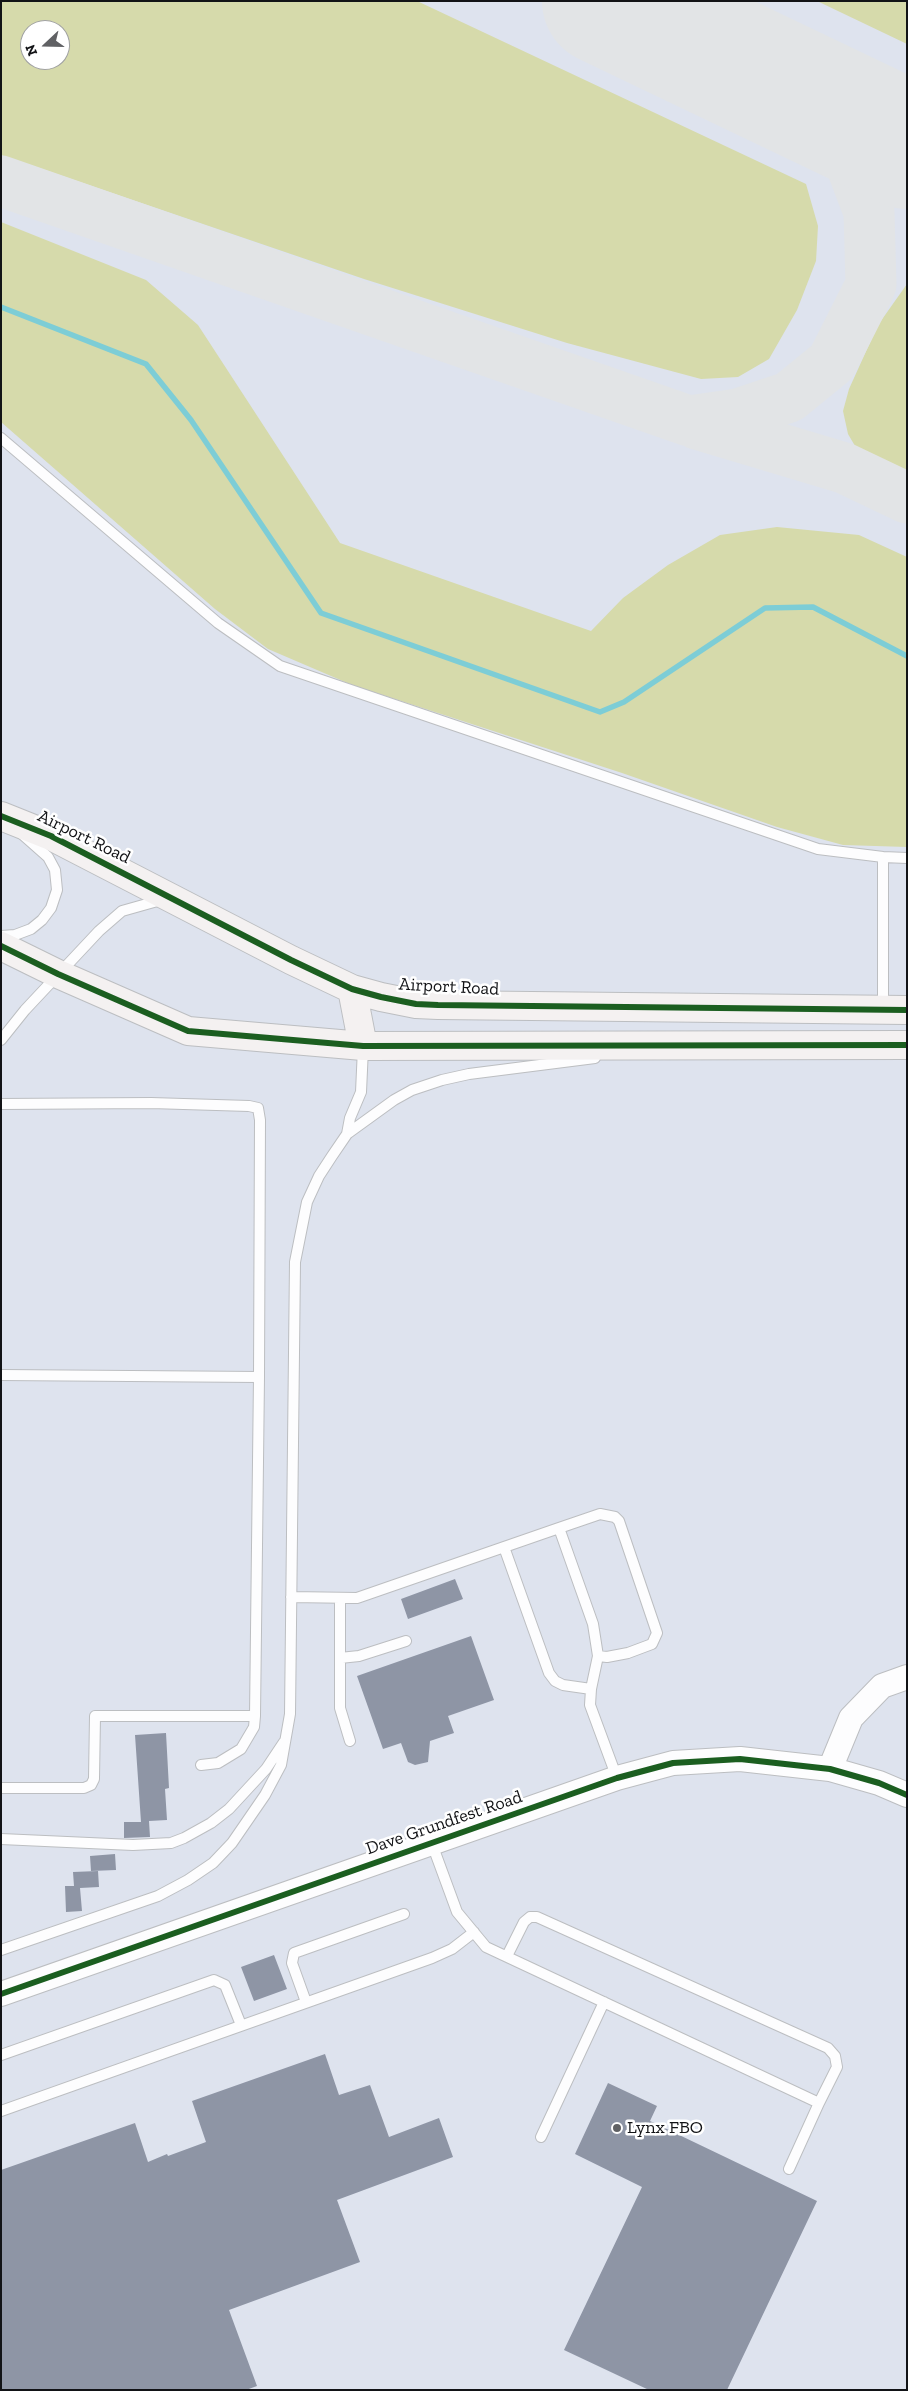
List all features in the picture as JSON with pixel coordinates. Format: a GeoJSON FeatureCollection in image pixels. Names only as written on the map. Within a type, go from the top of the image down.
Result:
{"type":"FeatureCollection","features":[{"type":"Feature","properties":{"kind":"main road","name":"Airport Road"},"geometry":{"type":"LineString","coordinates":[[1,817],[51,836],[291,960],[352,989],[416,1004],[895,1010]]}},
{"type":"Feature","properties":{"kind":"main road"},"geometry":{"type":"LineString","coordinates":[[1,946],[58,974],[188,1032],[363,1046],[907,1045]]}},
{"type":"Feature","properties":{"kind":"main road"},"geometry":{"type":"LineString","coordinates":[[352,989],[363,1046]]}},
{"type":"Feature","properties":{"kind":"street"},"geometry":{"type":"LineString","coordinates":[[830,1769],[851,1718],[882,1686],[907,1677]]}},
{"type":"Feature","properties":{"kind":"street","name":"Dave Grundfest Road"},"geometry":{"type":"LineString","coordinates":[[1,1994],[618,1778],[673,1763],[740,1759],[830,1769],[879,1782],[907,1795]]}},
{"type":"Feature","properties":{"kind":"lane"},"geometry":{"type":"LineString","coordinates":[[1,438],[218,624],[280,666],[818,849],[907,858]]}},
{"type":"Feature","properties":{"kind":"lane"},"geometry":{"type":"LineString","coordinates":[[1,817],[48,857],[54,870],[57,890],[52,908],[42,920],[31,929],[15,935],[1,936]]}},
{"type":"Feature","properties":{"kind":"lane"},"geometry":{"type":"LineString","coordinates":[[883,857],[895,1010]]}},
{"type":"Feature","properties":{"kind":"lane"},"geometry":{"type":"LineString","coordinates":[[1,1040],[58,974],[99,931],[122,911],[148,902],[172,898]]}},
{"type":"Feature","properties":{"kind":"lane"},"geometry":{"type":"LineString","coordinates":[[1,1950],[158,1896],[188,1880],[212,1863],[232,1843],[265,1795],[281,1765],[290,1714],[295,1262],[307,1202],[319,1176],[347,1134],[394,1100],[412,1090],[442,1080],[468,1074],[698,1045]]}},
{"type":"Feature","properties":{"kind":"lane"},"geometry":{"type":"LineString","coordinates":[[347,1134],[350,1118],[361,1092],[363,1046]]}},
{"type":"Feature","properties":{"kind":"lane"},"geometry":{"type":"LineString","coordinates":[[1,1104],[151,1104],[249,1106],[258,1108],[260,1120],[259,1377],[255,1716],[254,1727],[240,1749],[218,1763],[201,1765]]}},
{"type":"Feature","properties":{"kind":"lane"},"geometry":{"type":"LineString","coordinates":[[1,1375],[259,1377]]}},
{"type":"Feature","properties":{"kind":"lane"},"geometry":{"type":"LineString","coordinates":[[291,1597],[357,1598],[600,1514],[615,1517],[619,1521],[657,1633],[656,1640],[652,1644],[617,1656],[598,1656]]}},
{"type":"Feature","properties":{"kind":"lane"},"geometry":{"type":"LineString","coordinates":[[559,1528],[593,1624],[598,1656],[591,1689],[590,1705],[618,1778]]}},
{"type":"Feature","properties":{"kind":"lane"},"geometry":{"type":"LineString","coordinates":[[504,1547],[549,1673],[555,1681],[563,1685],[591,1689]]}},
{"type":"Feature","properties":{"kind":"lane"},"geometry":{"type":"LineString","coordinates":[[340,1598],[340,1708],[350,1741]]}},
{"type":"Feature","properties":{"kind":"lane"},"geometry":{"type":"LineString","coordinates":[[340,1658],[359,1656],[406,1641]]}},
{"type":"Feature","properties":{"kind":"lane"},"geometry":{"type":"LineString","coordinates":[[1,1788],[84,1788],[91,1785],[94,1779],[95,1716],[255,1716]]}},
{"type":"Feature","properties":{"kind":"lane"},"geometry":{"type":"LineString","coordinates":[[1,1839],[133,1845],[171,1843],[205,1827],[229,1808],[266,1769],[287,1737]]}},
{"type":"Feature","properties":{"kind":"lane"},"geometry":{"type":"LineString","coordinates":[[432,1844],[457,1912],[486,1947],[819,2103]]}},
{"type":"Feature","properties":{"kind":"lane"},"geometry":{"type":"LineString","coordinates":[[306,2002],[292,1964],[294,1953],[404,1914]]}},
{"type":"Feature","properties":{"kind":"lane"},"geometry":{"type":"LineString","coordinates":[[507,1956],[524,1922],[530,1917],[537,1917],[828,2048],[836,2056],[836,2067],[789,2169]]}},
{"type":"Feature","properties":{"kind":"lane"},"geometry":{"type":"LineString","coordinates":[[1,2111],[439,1955],[452,1949],[474,1932]]}},
{"type":"Feature","properties":{"kind":"lane"},"geometry":{"type":"LineString","coordinates":[[1,2055],[214,1980],[226,1985],[241,2025]]}},
{"type":"Feature","properties":{"kind":"lane"},"geometry":{"type":"LineString","coordinates":[[541,2136],[604,2002]]}},
{"type":"Feature","properties":{"kind":"shaded area"},"geometry":{"type":"Polygon","coordinates":[[[1,1],[907,1],[907,2390],[1,2390],[1,1]]]}},
{"type":"Feature","properties":{"kind":"green space"},"geometry":{"type":"Polygon","coordinates":[[[1,1],[417,1],[806,184],[818,226],[816,261],[797,310],[769,359],[738,377],[701,379],[567,343],[364,279],[1,155],[1,1]]]}},
{"type":"Feature","properties":{"kind":"green space"},"geometry":{"type":"Polygon","coordinates":[[[817,1],[907,1],[907,44],[817,1]]]}},
{"type":"Feature","properties":{"kind":"green space"},"geometry":{"type":"Polygon","coordinates":[[[1,222],[146,280],[198,325],[340,543],[591,631],[623,598],[668,565],[720,535],[777,527],[859,535],[907,557],[907,847],[843,845],[777,827],[622,773],[352,685],[268,649],[215,609],[1,422],[1,222]]]}},
{"type":"Feature","properties":{"kind":"green space"},"geometry":{"type":"Polygon","coordinates":[[[907,284],[907,483],[876,468],[858,451],[848,434],[843,411],[849,389],[878,325],[907,284]]]}},
{"type":"Feature","properties":{"kind":"building"},"geometry":{"type":"Polygon","coordinates":[[[455,1579],[463,1599],[408,1619],[401,1599],[455,1579]]]}},
{"type":"Feature","properties":{"kind":"building"},"geometry":{"type":"Polygon","coordinates":[[[471,1636],[494,1700],[448,1716],[454,1733],[430,1741],[428,1762],[415,1765],[408,1762],[401,1743],[383,1749],[357,1676],[471,1636]]]}},
{"type":"Feature","properties":{"kind":"building"},"geometry":{"type":"Polygon","coordinates":[[[166,1733],[169,1788],[165,1789],[167,1820],[149,1821],[150,1837],[124,1838],[124,1822],[141,1822],[135,1735],[166,1733]]]}},
{"type":"Feature","properties":{"kind":"building"},"geometry":{"type":"Polygon","coordinates":[[[115,1854],[116,1870],[91,1871],[90,1856],[115,1854]]]}},
{"type":"Feature","properties":{"kind":"building"},"geometry":{"type":"Polygon","coordinates":[[[98,1871],[99,1887],[80,1888],[82,1911],[66,1912],[65,1886],[74,1886],[73,1872],[98,1871]]]}},
{"type":"Feature","properties":{"kind":"building"},"geometry":{"type":"Polygon","coordinates":[[[274,1955],[287,1989],[254,2001],[241,1967],[274,1955]]]}},
{"type":"Feature","properties":{"kind":"building"},"geometry":{"type":"Polygon","coordinates":[[[325,2054],[339,2095],[370,2085],[389,2137],[439,2118],[453,2157],[337,2200],[360,2262],[229,2310],[257,2386],[246,2390],[1,2390],[1,2170],[135,2123],[148,2162],[167,2154],[168,2156],[206,2142],[192,2101],[325,2054]]]}},
{"type":"Feature","properties":{"kind":"building"},"geometry":{"type":"Polygon","coordinates":[[[608,2083],[657,2106],[650,2121],[817,2201],[727,2390],[649,2390],[564,2350],[642,2187],[575,2154],[608,2083]]]}},
{"type":"Feature","properties":{"kind":"waterway"},"geometry":{"type":"LineString","coordinates":[[1,307],[146,364],[191,420],[321,613],[600,712],[624,702],[765,608],[813,607],[907,656]]}},
{"type":"Feature","properties":{"kind":"taxiway"},"geometry":{"type":"LineString","coordinates":[[1,181],[689,421],[738,414],[789,397],[832,362],[871,285],[869,212],[836,125],[797,93]]}},
{"type":"Feature","properties":{"kind":"taxiway"},"geometry":{"type":"LineString","coordinates":[[697,424],[844,468],[907,498]]}},
{"type":"Feature","properties":{"kind":"runway"},"geometry":{"type":"LineString","coordinates":[[606,1],[907,145]]}},
{"type":"Feature","properties":{"kind":"cycle path"},"geometry":{"type":"LineString","coordinates":[[1,816],[51,836],[291,960],[352,989],[381,997],[416,1004],[438,1005],[907,1010]]}},
{"type":"Feature","properties":{"kind":"cycle path"},"geometry":{"type":"LineString","coordinates":[[1,946],[58,974],[188,1031],[363,1046],[907,1045]]}},
{"type":"Feature","properties":{"kind":"cycle path"},"geometry":{"type":"LineString","coordinates":[[1,1994],[617,1778],[673,1763],[740,1759],[830,1769],[879,1783],[907,1795]]}},
{"type":"Feature","properties":{"kind":"place","name":"Lynx FBO"},"geometry":{"type":"Point","coordinates":[617,2128]}}]}
